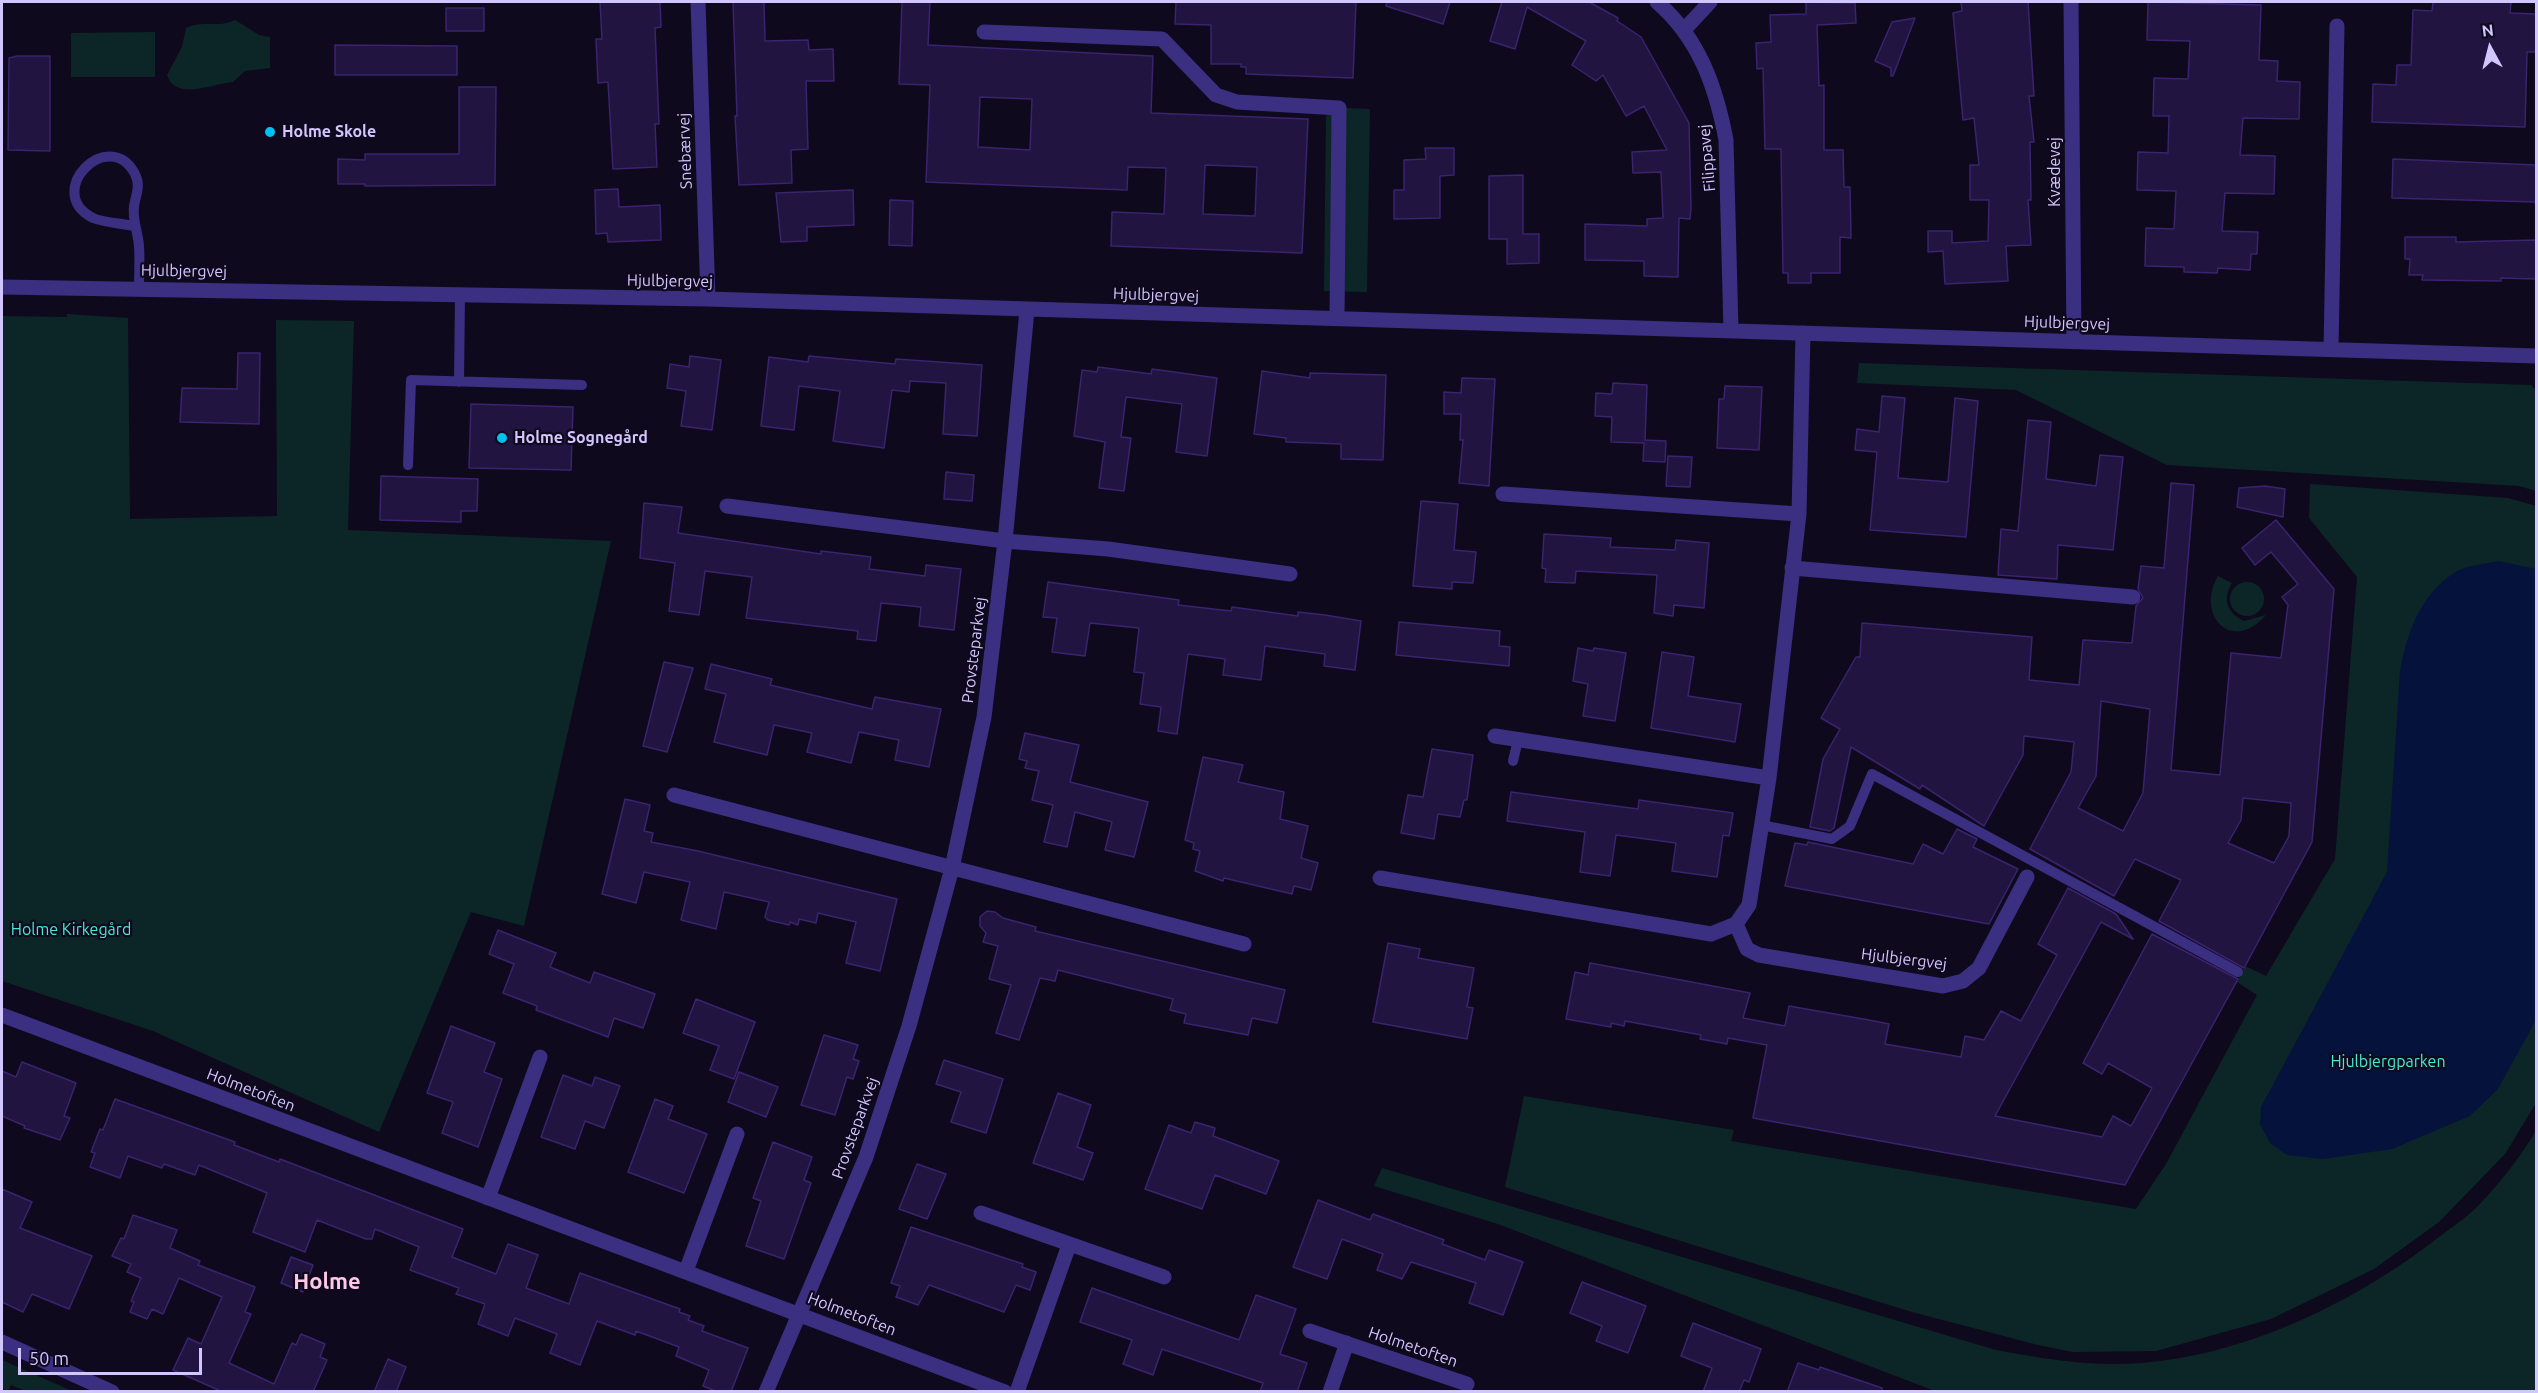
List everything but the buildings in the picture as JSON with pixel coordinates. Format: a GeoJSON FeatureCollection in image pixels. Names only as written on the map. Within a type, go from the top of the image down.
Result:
{"type":"FeatureCollection","features":[{"type":"Feature","properties":{"kind":"street","name":"Snebærvej"},"geometry":{"type":"LineString","coordinates":[[698,2],[708,299]]}},
{"type":"Feature","properties":{"kind":"street","name":"Filippavej"},"geometry":{"type":"LineString","coordinates":[[1657,2],[1684,30],[1702,59],[1714,86],[1726,140],[1731,331]]}},
{"type":"Feature","properties":{"kind":"street"},"geometry":{"type":"LineString","coordinates":[[1684,30],[1710,2]]}},
{"type":"Feature","properties":{"kind":"street","name":"Kvædevej"},"geometry":{"type":"LineString","coordinates":[[2071,2],[2074,342]]}},
{"type":"Feature","properties":{"kind":"street"},"geometry":{"type":"LineString","coordinates":[[2331,350],[2337,26]]}},
{"type":"Feature","properties":{"kind":"street"},"geometry":{"type":"LineString","coordinates":[[984,32],[1162,39],[1216,95],[1237,102],[1339,108],[1337,318]]}},
{"type":"Feature","properties":{"kind":"street","name":"Hjulbjergvej"},"geometry":{"type":"LineString","coordinates":[[2,287],[708,299],[2536,356]]}},
{"type":"Feature","properties":{"kind":"street","name":"Provsteparkvej"},"geometry":{"type":"LineString","coordinates":[[766,1392],[866,1157],[909,1026],[952,868],[984,717],[1005,541],[1027,310]]}},
{"type":"Feature","properties":{"kind":"street"},"geometry":{"type":"LineString","coordinates":[[1380,878],[1712,934],[1736,924],[1749,904],[1769,778],[1799,513],[1803,333]]}},
{"type":"Feature","properties":{"kind":"street"},"geometry":{"type":"LineString","coordinates":[[1503,494],[1799,513]]}},
{"type":"Feature","properties":{"kind":"street"},"geometry":{"type":"LineString","coordinates":[[727,506],[1005,541],[1108,549],[1290,574]]}},
{"type":"Feature","properties":{"kind":"street"},"geometry":{"type":"LineString","coordinates":[[1792,568],[2133,597]]}},
{"type":"Feature","properties":{"kind":"street"},"geometry":{"type":"LineString","coordinates":[[1495,736],[1769,778]]}},
{"type":"Feature","properties":{"kind":"street"},"geometry":{"type":"LineString","coordinates":[[674,795],[1244,944]]}},
{"type":"Feature","properties":{"kind":"street","name":"Hjulbjergvej"},"geometry":{"type":"LineString","coordinates":[[1736,924],[1747,949],[1759,955],[1943,986],[1963,981],[1979,968],[2027,877]]}},
{"type":"Feature","properties":{"kind":"street","name":"Holmetoften"},"geometry":{"type":"LineString","coordinates":[[2,1015],[800,1313],[1005,1392]]}},
{"type":"Feature","properties":{"kind":"street"},"geometry":{"type":"LineString","coordinates":[[488,1198],[540,1057]]}},
{"type":"Feature","properties":{"kind":"street"},"geometry":{"type":"LineString","coordinates":[[686,1271],[737,1134]]}},
{"type":"Feature","properties":{"kind":"street"},"geometry":{"type":"LineString","coordinates":[[981,1213],[1164,1277]]}},
{"type":"Feature","properties":{"kind":"street"},"geometry":{"type":"LineString","coordinates":[[1017,1392],[1070,1245]]}},
{"type":"Feature","properties":{"kind":"street","name":"Holmetoften"},"geometry":{"type":"LineString","coordinates":[[1310,1330],[1467,1384]]}},
{"type":"Feature","properties":{"kind":"street"},"geometry":{"type":"LineString","coordinates":[[2,1342],[112,1392]]}},
{"type":"Feature","properties":{"kind":"street","name":"Holmetoften"},"geometry":{"type":"LineString","coordinates":[[1330,1392],[1347,1343]]}},
{"type":"Feature","properties":{"kind":"lane"},"geometry":{"type":"LineString","coordinates":[[134,226],[96,219],[79,205],[75,184],[86,165],[106,157],[127,165],[134,173],[138,194],[134,205],[134,226],[139,245],[139,288]]}},
{"type":"Feature","properties":{"kind":"lane"},"geometry":{"type":"LineString","coordinates":[[459,296],[459,382]]}},
{"type":"Feature","properties":{"kind":"lane"},"geometry":{"type":"LineString","coordinates":[[408,465],[411,380],[582,385]]}},
{"type":"Feature","properties":{"kind":"lane"},"geometry":{"type":"LineString","coordinates":[[1513,761],[1518,740]]}},
{"type":"Feature","properties":{"kind":"lane"},"geometry":{"type":"LineString","coordinates":[[1761,825],[1832,839],[1850,826],[1872,774],[2238,972]]}},
{"type":"Feature","properties":{"kind":"green space"},"geometry":{"type":"Polygon","coordinates":[[[235,20],[259,35],[270,37],[270,68],[245,71],[233,82],[196,89],[178,88],[172,83],[167,75],[182,47],[186,28],[198,24],[223,24],[235,20]]]}},
{"type":"Feature","properties":{"kind":"green space"},"geometry":{"type":"Polygon","coordinates":[[[155,32],[155,77],[71,77],[71,33],[155,32]]]}},
{"type":"Feature","properties":{"kind":"green space"},"geometry":{"type":"Polygon","coordinates":[[[1345,108],[1370,109],[1367,292],[1324,291],[1326,116],[1345,108]]]}},
{"type":"Feature","properties":{"kind":"green space","name":"Holme Kirkegård"},"geometry":{"type":"Polygon","coordinates":[[[67,314],[128,318],[130,519],[277,516],[276,320],[354,321],[348,530],[611,541],[524,926],[471,912],[379,1132],[153,1031],[2,981],[2,316],[67,317],[67,314]]]}},
{"type":"Feature","properties":{"kind":"green space"},"geometry":{"type":"Polygon","coordinates":[[[1859,363],[2531,385],[2536,390],[2536,491],[2519,486],[2167,465],[2016,390],[1857,383],[1859,363]]]}},
{"type":"Feature","properties":{"kind":"green space","name":"Hjulbjergparken"},"geometry":{"type":"Polygon","coordinates":[[[2310,484],[2508,498],[2536,506],[2536,1103],[2505,1154],[2439,1222],[2374,1269],[2271,1319],[2156,1351],[2073,1352],[1912,1312],[1505,1187],[1524,1096],[1734,1130],[1731,1141],[2136,1209],[2166,1164],[2257,995],[2237,982],[2245,966],[2266,976],[2335,859],[2357,577],[2309,518],[2310,484]]]}},
{"type":"Feature","properties":{"kind":"green space"},"geometry":{"type":"Polygon","coordinates":[[[2218,576],[2232,583],[2227,600],[2230,610],[2238,618],[2244,621],[2266,615],[2253,626],[2240,631],[2229,630],[2220,625],[2214,616],[2211,604],[2212,590],[2218,576]]]}},
{"type":"Feature","properties":{"kind":"green space"},"geometry":{"type":"Polygon","coordinates":[[[2247,582],[2259,587],[2264,599],[2259,611],[2247,616],[2235,611],[2230,599],[2235,587],[2247,582]]]}},
{"type":"Feature","properties":{"kind":"green space"},"geometry":{"type":"Polygon","coordinates":[[[2536,1131],[2536,1392],[1935,1391],[1498,1224],[1374,1186],[1382,1168],[1996,1350],[2068,1361],[2122,1364],[2181,1358],[2260,1337],[2336,1303],[2372,1283],[2407,1261],[2473,1210],[2494,1189],[2536,1131]]]}},
{"type":"Feature","properties":{"kind":"green space"},"geometry":{"type":"Polygon","coordinates":[[[2,1360],[72,1391],[26,1391],[11,1385],[8,1391],[2,1388],[2,1360]]]}},
{"type":"Feature","properties":{"kind":"water"},"geometry":{"type":"Polygon","coordinates":[[[2499,561],[2536,569],[2536,1020],[2498,1089],[2470,1116],[2392,1149],[2323,1159],[2287,1155],[2270,1143],[2260,1124],[2261,1107],[2387,872],[2400,671],[2411,629],[2424,604],[2442,582],[2464,568],[2499,561]]]}},
{"type":"Feature","properties":{"kind":"place","name":"Holme Skole"},"geometry":{"type":"Point","coordinates":[270,132]}},
{"type":"Feature","properties":{"kind":"place","name":"Holme Sognegård"},"geometry":{"type":"Point","coordinates":[502,438]}},
{"type":"Feature","properties":{"kind":"district","name":"Holme"},"geometry":{"type":"Point","coordinates":[327,1282]}}]}
